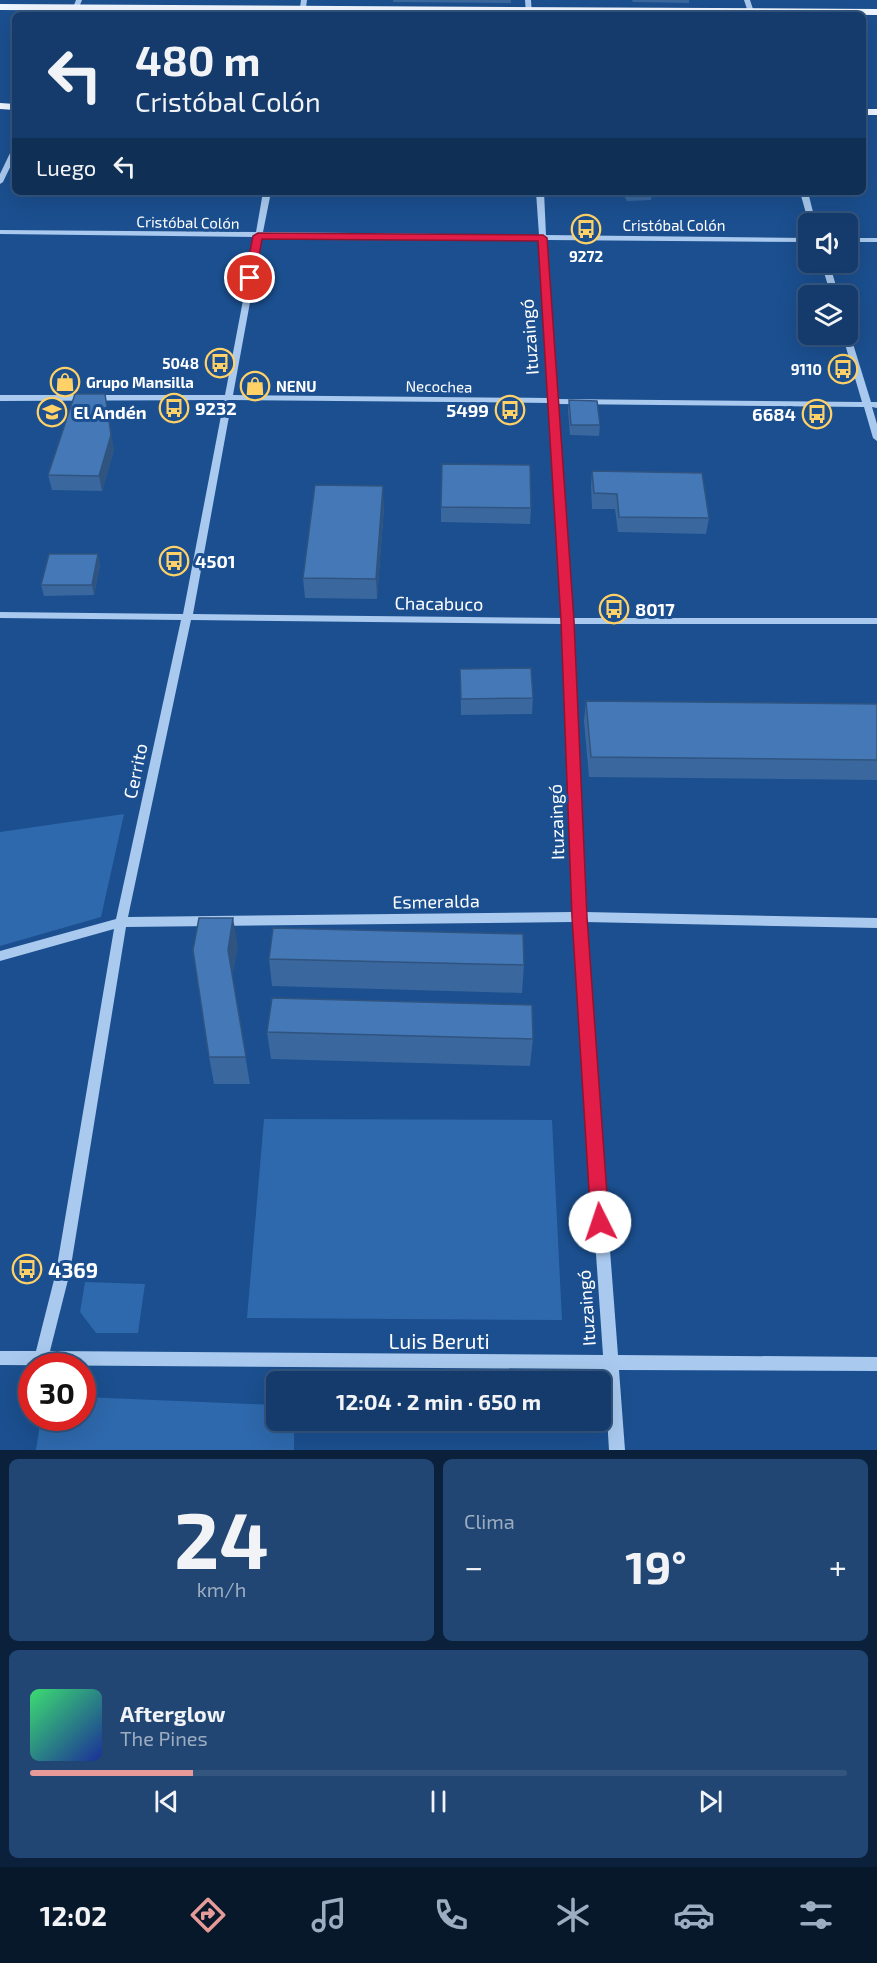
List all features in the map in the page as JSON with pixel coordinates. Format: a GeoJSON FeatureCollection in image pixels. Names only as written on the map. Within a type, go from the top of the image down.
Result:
{"type":"FeatureCollection","features":[{"type":"Feature","properties":{"kind":"main road"},"geometry":{"type":"LineString","coordinates":[[0,7],[303,8],[484,12]]}},
{"type":"Feature","properties":{"kind":"street"},"geometry":{"type":"LineString","coordinates":[[0,182],[12,156]]}},
{"type":"Feature","properties":{"kind":"street","name":"Cerrito"},"geometry":{"type":"LineString","coordinates":[[42,1353],[63,1272],[121,922],[187,617],[266,195]]}},
{"type":"Feature","properties":{"kind":"street","name":"Ituzaingó"},"geometry":{"type":"LineString","coordinates":[[540,195],[568,621],[579,917],[617,1450]]}},
{"type":"Feature","properties":{"kind":"street"},"geometry":{"type":"LineString","coordinates":[[805,195],[810,213]]}},
{"type":"Feature","properties":{"kind":"street","name":"Cristóbal Colón"},"geometry":{"type":"LineString","coordinates":[[0,232],[798,240]]}},
{"type":"Feature","properties":{"kind":"street"},"geometry":{"type":"LineString","coordinates":[[858,240],[877,240]]}},
{"type":"Feature","properties":{"kind":"street"},"geometry":{"type":"LineString","coordinates":[[849,345],[877,438]]}},
{"type":"Feature","properties":{"kind":"street","name":"Necochea"},"geometry":{"type":"LineString","coordinates":[[0,398],[228,397],[877,405]]}},
{"type":"Feature","properties":{"kind":"street","name":"Chacabuco"},"geometry":{"type":"LineString","coordinates":[[0,615],[568,621],[877,621]]}},
{"type":"Feature","properties":{"kind":"street","name":"Esmeralda"},"geometry":{"type":"LineString","coordinates":[[0,956],[121,922],[579,917],[877,923]]}},
{"type":"Feature","properties":{"kind":"street","name":"Luis Beruti"},"geometry":{"type":"LineString","coordinates":[[0,1358],[18,1358]]}},
{"type":"Feature","properties":{"kind":"street","name":"Luis Beruti"},"geometry":{"type":"LineString","coordinates":[[96,1358],[877,1364]]}},
{"type":"Feature","properties":{"kind":"shaded area"},"geometry":{"type":"Polygon","coordinates":[[[124,814],[101,917],[0,946],[0,832],[124,814]]]}},
{"type":"Feature","properties":{"kind":"shaded area"},"geometry":{"type":"Polygon","coordinates":[[[264,1119],[552,1120],[562,1320],[247,1318],[264,1119]]]}},
{"type":"Feature","properties":{"kind":"shaded area"},"geometry":{"type":"Polygon","coordinates":[[[85,1282],[145,1284],[138,1333],[96,1333],[80,1312],[85,1282]]]}},
{"type":"Feature","properties":{"kind":"shaded area"},"geometry":{"type":"Polygon","coordinates":[[[96,1398],[266,1405],[266,1431],[294,1431],[294,1450],[36,1450],[39,1431],[96,1431],[96,1398]]]}},
{"type":"Feature","properties":{"kind":"building"},"geometry":{"type":"Polygon","coordinates":[[[75,394],[105,394],[111,435],[99,476],[48,475],[75,394]]]}},
{"type":"Feature","properties":{"kind":"building"},"geometry":{"type":"Polygon","coordinates":[[[569,400],[597,401],[600,425],[571,425],[569,400]]]}},
{"type":"Feature","properties":{"kind":"building"},"geometry":{"type":"Polygon","coordinates":[[[442,464],[530,465],[531,508],[441,507],[442,464]]]}},
{"type":"Feature","properties":{"kind":"building"},"geometry":{"type":"Polygon","coordinates":[[[592,471],[702,473],[709,518],[619,517],[617,494],[594,493],[592,471]]]}},
{"type":"Feature","properties":{"kind":"building"},"geometry":{"type":"Polygon","coordinates":[[[315,485],[383,486],[376,579],[303,578],[315,485]]]}},
{"type":"Feature","properties":{"kind":"building"},"geometry":{"type":"Polygon","coordinates":[[[49,554],[98,554],[92,585],[41,585],[49,554]]]}},
{"type":"Feature","properties":{"kind":"building"},"geometry":{"type":"Polygon","coordinates":[[[531,668],[533,698],[461,699],[460,669],[531,668]]]}},
{"type":"Feature","properties":{"kind":"building"},"geometry":{"type":"Polygon","coordinates":[[[586,701],[877,704],[877,760],[591,757],[586,701]]]}},
{"type":"Feature","properties":{"kind":"building"},"geometry":{"type":"Polygon","coordinates":[[[199,918],[233,918],[228,950],[246,1057],[209,1057],[193,950],[199,918]]]}},
{"type":"Feature","properties":{"kind":"building"},"geometry":{"type":"Polygon","coordinates":[[[273,928],[523,934],[524,965],[269,959],[273,928]]]}},
{"type":"Feature","properties":{"kind":"building"},"geometry":{"type":"Polygon","coordinates":[[[272,998],[532,1005],[533,1039],[267,1032],[272,998]]]}},
{"type":"Feature","properties":{"kind":"place","name":"9272"},"geometry":{"type":"Point","coordinates":[586,229]}},
{"type":"Feature","properties":{"kind":"place","name":"5048"},"geometry":{"type":"Point","coordinates":[220,363]}},
{"type":"Feature","properties":{"kind":"place","name":"9110"},"geometry":{"type":"Point","coordinates":[843,369]}},
{"type":"Feature","properties":{"kind":"place","name":"Grupo Mansilla"},"geometry":{"type":"Point","coordinates":[65,382]}},
{"type":"Feature","properties":{"kind":"place","name":"NENU"},"geometry":{"type":"Point","coordinates":[255,386]}},
{"type":"Feature","properties":{"kind":"place","name":"9232"},"geometry":{"type":"Point","coordinates":[174,408]}},
{"type":"Feature","properties":{"kind":"place","name":"5499"},"geometry":{"type":"Point","coordinates":[510,410]}},
{"type":"Feature","properties":{"kind":"place","name":"El Andén"},"geometry":{"type":"Point","coordinates":[52,412]}},
{"type":"Feature","properties":{"kind":"place","name":"6684"},"geometry":{"type":"Point","coordinates":[817,414]}},
{"type":"Feature","properties":{"kind":"place","name":"4501"},"geometry":{"type":"Point","coordinates":[174,561]}},
{"type":"Feature","properties":{"kind":"place","name":"8017"},"geometry":{"type":"Point","coordinates":[614,609]}},
{"type":"Feature","properties":{"kind":"place","name":"4369"},"geometry":{"type":"Point","coordinates":[27,1269]}},
{"type":"Feature","properties":{"kind":"route"},"geometry":{"type":"LineString","coordinates":[[250,278],[258,236],[543,238],[568,621],[579,917],[600,1222]]}}]}
